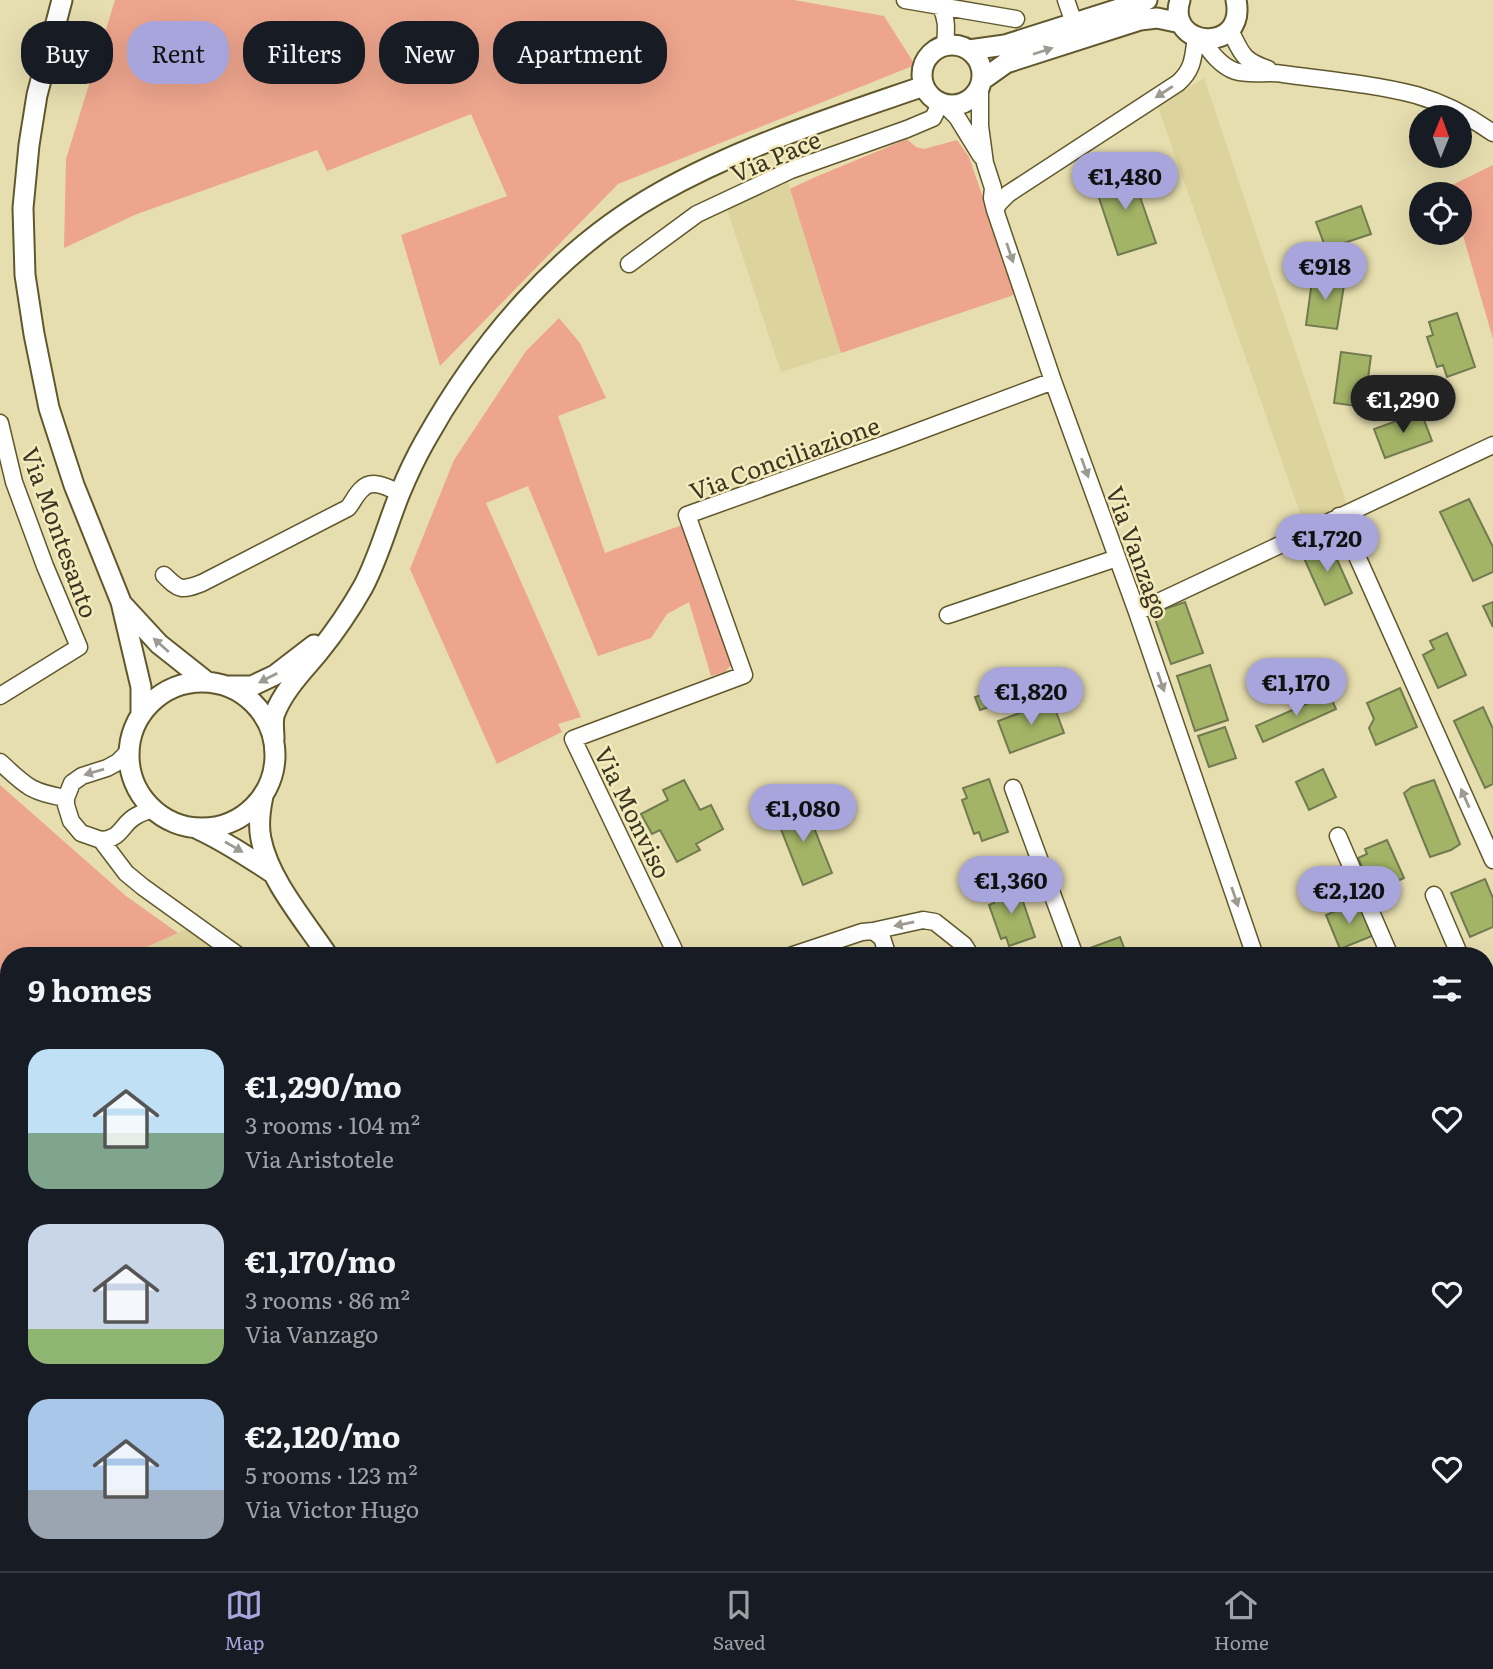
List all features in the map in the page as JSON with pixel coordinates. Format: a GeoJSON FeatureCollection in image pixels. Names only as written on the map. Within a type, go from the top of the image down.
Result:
{"type":"FeatureCollection","features":[{"type":"Feature","properties":{"kind":"street"},"geometry":{"type":"LineString","coordinates":[[62,0],[37,95],[29,145],[23,208],[25,275],[50,408],[74,485],[121,602],[141,687],[141,715]]}},
{"type":"Feature","properties":{"kind":"street"},"geometry":{"type":"LineString","coordinates":[[905,0],[1016,19]]}},
{"type":"Feature","properties":{"kind":"street"},"geometry":{"type":"LineString","coordinates":[[1066,0],[1074,23]]}},
{"type":"Feature","properties":{"kind":"street"},"geometry":{"type":"LineString","coordinates":[[969,50],[1005,46],[1147,0]]}},
{"type":"Feature","properties":{"kind":"street"},"geometry":{"type":"LineString","coordinates":[[1181,0],[1179,14],[1185,29],[1198,38],[1225,66],[1236,71],[1277,73],[1416,95],[1470,117],[1493,132]]}},
{"type":"Feature","properties":{"kind":"street"},"geometry":{"type":"LineString","coordinates":[[1198,38],[1209,40],[1230,30],[1236,21],[1238,0]]}},
{"type":"Feature","properties":{"kind":"street"},"geometry":{"type":"LineString","coordinates":[[940,6],[947,25],[945,46]]}},
{"type":"Feature","properties":{"kind":"street"},"geometry":{"type":"LineString","coordinates":[[981,83],[981,66],[974,54],[961,46],[945,46],[936,50],[923,66],[924,86],[929,94],[943,103],[962,103],[970,99],[981,83],[1006,63],[1140,20],[1157,18],[1181,23]]}},
{"type":"Feature","properties":{"kind":"street"},"geometry":{"type":"LineString","coordinates":[[1230,30],[1244,57],[1253,64],[1277,73]]}},
{"type":"Feature","properties":{"kind":"street"},"geometry":{"type":"LineString","coordinates":[[995,210],[1008,194],[1178,83],[1190,70],[1198,38]]}},
{"type":"Feature","properties":{"kind":"street","name":"Via Vanzago"},"geometry":{"type":"LineString","coordinates":[[981,83],[980,126],[995,210],[1252,947]]}},
{"type":"Feature","properties":{"kind":"street"},"geometry":{"type":"LineString","coordinates":[[194,827],[214,827],[233,821],[249,811],[263,796],[272,779],[276,760],[274,715],[288,689],[353,604],[373,566],[400,493],[424,442],[460,382],[509,318],[557,267],[628,212],[659,193],[734,156],[801,129],[924,86]]}},
{"type":"Feature","properties":{"kind":"street","name":"Via Vanzago"},"geometry":{"type":"LineString","coordinates":[[943,103],[957,117],[985,163]]}},
{"type":"Feature","properties":{"kind":"street","name":"Via Pace"},"geometry":{"type":"LineString","coordinates":[[629,264],[697,214],[791,170],[907,130],[933,118],[943,103]]}},
{"type":"Feature","properties":{"kind":"street"},"geometry":{"type":"LineString","coordinates":[[993,188],[999,193],[1008,194]]}},
{"type":"Feature","properties":{"kind":"street","name":"Via Conciliazione"},"geometry":{"type":"LineString","coordinates":[[744,675],[687,515],[1053,381]]}},
{"type":"Feature","properties":{"kind":"street","name":"Via Montesanto"},"geometry":{"type":"LineString","coordinates":[[0,423],[14,482],[79,647],[0,696]]}},
{"type":"Feature","properties":{"kind":"street"},"geometry":{"type":"LineString","coordinates":[[1137,612],[1493,444]]}},
{"type":"Feature","properties":{"kind":"street"},"geometry":{"type":"LineString","coordinates":[[164,575],[178,588],[186,589],[348,508],[362,488],[369,484],[400,493]]}},
{"type":"Feature","properties":{"kind":"street"},"geometry":{"type":"LineString","coordinates":[[1339,516],[1493,860]]}},
{"type":"Feature","properties":{"kind":"street"},"geometry":{"type":"LineString","coordinates":[[948,615],[1117,558]]}},
{"type":"Feature","properties":{"kind":"street"},"geometry":{"type":"LineString","coordinates":[[121,602],[159,644],[207,682]]}},
{"type":"Feature","properties":{"kind":"street"},"geometry":{"type":"LineString","coordinates":[[229,687],[252,686],[275,675],[339,624]]}},
{"type":"Feature","properties":{"kind":"street","name":"Via Monviso"},"geometry":{"type":"LineString","coordinates":[[673,947],[573,739],[744,675]]}},
{"type":"Feature","properties":{"kind":"street"},"geometry":{"type":"LineString","coordinates":[[271,872],[218,838],[172,821],[153,809],[144,799],[132,775],[129,751],[133,730],[153,701],[169,689],[188,683],[207,682],[229,687],[245,695],[258,707],[268,722],[274,739]]}},
{"type":"Feature","properties":{"kind":"street"},"geometry":{"type":"LineString","coordinates":[[129,751],[118,762],[82,776],[72,783],[66,798],[68,815],[81,833],[101,840],[113,838],[133,817],[153,809]]}},
{"type":"Feature","properties":{"kind":"street"},"geometry":{"type":"LineString","coordinates":[[0,762],[28,788],[66,798]]}},
{"type":"Feature","properties":{"kind":"street"},"geometry":{"type":"LineString","coordinates":[[1013,788],[1071,947]]}},
{"type":"Feature","properties":{"kind":"street"},"geometry":{"type":"LineString","coordinates":[[263,796],[259,817],[261,838],[271,872],[322,947]]}},
{"type":"Feature","properties":{"kind":"street"},"geometry":{"type":"LineString","coordinates":[[118,864],[119,834]]}},
{"type":"Feature","properties":{"kind":"street"},"geometry":{"type":"LineString","coordinates":[[1338,836],[1386,947]]}},
{"type":"Feature","properties":{"kind":"street"},"geometry":{"type":"LineString","coordinates":[[101,840],[126,873],[226,947]]}},
{"type":"Feature","properties":{"kind":"street"},"geometry":{"type":"LineString","coordinates":[[1434,895],[1456,947]]}},
{"type":"Feature","properties":{"kind":"street"},"geometry":{"type":"LineString","coordinates":[[817,947],[862,932],[873,932],[923,920],[935,922],[965,947]]}},
{"type":"Feature","properties":{"kind":"street"},"geometry":{"type":"LineString","coordinates":[[873,932],[882,938],[885,947]]}},
{"type":"Feature","properties":{"kind":"shaded area"},"geometry":{"type":"Polygon","coordinates":[[[115,0],[794,0],[884,16],[915,65],[618,184],[440,366],[401,235],[507,196],[471,114],[327,171],[317,150],[137,214],[64,248],[66,159],[89,84],[113,84],[113,21],[109,21],[115,0]]]}},
{"type":"Feature","properties":{"kind":"shaded area"},"geometry":{"type":"Polygon","coordinates":[[[1204,78],[1348,508],[1305,527],[1158,107],[1204,78]]]}},
{"type":"Feature","properties":{"kind":"shaded area"},"geometry":{"type":"Polygon","coordinates":[[[907,139],[916,147],[924,149],[957,140],[969,157],[1016,293],[841,353],[790,189],[907,139]]]}},
{"type":"Feature","properties":{"kind":"shaded area"},"geometry":{"type":"Polygon","coordinates":[[[1493,165],[1493,339],[1466,245],[1472,245],[1472,182],[1458,182],[1493,165]]]}},
{"type":"Feature","properties":{"kind":"shaded area"},"geometry":{"type":"Polygon","coordinates":[[[784,169],[841,353],[781,372],[722,194],[784,169]]]}},
{"type":"Feature","properties":{"kind":"shaded area"},"geometry":{"type":"Polygon","coordinates":[[[559,318],[580,343],[606,398],[558,416],[605,553],[682,525],[731,665],[725,672],[711,676],[689,602],[667,614],[651,638],[598,656],[528,486],[486,503],[581,717],[558,724],[562,732],[497,764],[410,569],[454,460],[526,351],[559,318]]]}},
{"type":"Feature","properties":{"kind":"shaded area"},"geometry":{"type":"Polygon","coordinates":[[[0,785],[126,896],[178,933],[147,947],[0,947],[0,785]]]}},
{"type":"Feature","properties":{"kind":"shaded area"},"geometry":{"type":"Polygon","coordinates":[[[200,923],[235,947],[148,947],[200,923]]]}},
{"type":"Feature","properties":{"kind":"building"},"geometry":{"type":"Polygon","coordinates":[[[1130,168],[1156,243],[1118,255],[1095,186],[1107,182],[1105,176],[1130,168]]]}},
{"type":"Feature","properties":{"kind":"building"},"geometry":{"type":"Polygon","coordinates":[[[1361,206],[1371,234],[1326,249],[1316,222],[1361,206]]]}},
{"type":"Feature","properties":{"kind":"building"},"geometry":{"type":"Polygon","coordinates":[[[1313,274],[1345,279],[1337,329],[1306,325],[1313,274]]]}},
{"type":"Feature","properties":{"kind":"building"},"geometry":{"type":"Polygon","coordinates":[[[1457,313],[1475,367],[1447,377],[1443,365],[1437,367],[1427,337],[1433,335],[1429,322],[1457,313]]]}},
{"type":"Feature","properties":{"kind":"building"},"geometry":{"type":"Polygon","coordinates":[[[1341,352],[1371,356],[1364,407],[1334,403],[1341,352]]]}},
{"type":"Feature","properties":{"kind":"building"},"geometry":{"type":"Polygon","coordinates":[[[1421,412],[1432,441],[1385,458],[1374,429],[1421,412]]]}},
{"type":"Feature","properties":{"kind":"building"},"geometry":{"type":"Polygon","coordinates":[[[1469,499],[1493,547],[1493,572],[1473,581],[1440,512],[1469,499]]]}},
{"type":"Feature","properties":{"kind":"building"},"geometry":{"type":"Polygon","coordinates":[[[1330,544],[1352,593],[1325,605],[1303,556],[1330,544]]]}},
{"type":"Feature","properties":{"kind":"building"},"geometry":{"type":"Polygon","coordinates":[[[1185,602],[1203,653],[1171,664],[1153,613],[1185,602]]]}},
{"type":"Feature","properties":{"kind":"building"},"geometry":{"type":"Polygon","coordinates":[[[1493,602],[1493,627],[1483,606],[1493,602]]]}},
{"type":"Feature","properties":{"kind":"building"},"geometry":{"type":"Polygon","coordinates":[[[1447,633],[1466,675],[1438,688],[1423,655],[1434,649],[1430,641],[1447,633]]]}},
{"type":"Feature","properties":{"kind":"building"},"geometry":{"type":"Polygon","coordinates":[[[1210,665],[1228,720],[1195,731],[1177,676],[1210,665]]]}},
{"type":"Feature","properties":{"kind":"building"},"geometry":{"type":"Polygon","coordinates":[[[1052,671],[1057,684],[980,710],[975,697],[1052,671]]]}},
{"type":"Feature","properties":{"kind":"building"},"geometry":{"type":"Polygon","coordinates":[[[1400,688],[1417,727],[1376,745],[1369,728],[1374,719],[1367,703],[1400,688]]]}},
{"type":"Feature","properties":{"kind":"building"},"geometry":{"type":"Polygon","coordinates":[[[1329,694],[1336,709],[1263,742],[1256,726],[1329,694]]]}},
{"type":"Feature","properties":{"kind":"building"},"geometry":{"type":"Polygon","coordinates":[[[1052,701],[1064,733],[1010,753],[998,721],[1052,701]]]}},
{"type":"Feature","properties":{"kind":"building"},"geometry":{"type":"Polygon","coordinates":[[[1483,707],[1493,729],[1493,784],[1485,788],[1454,721],[1483,707]]]}},
{"type":"Feature","properties":{"kind":"building"},"geometry":{"type":"Polygon","coordinates":[[[1225,727],[1236,758],[1209,767],[1198,736],[1225,727]]]}},
{"type":"Feature","properties":{"kind":"building"},"geometry":{"type":"Polygon","coordinates":[[[1323,769],[1336,797],[1309,810],[1296,782],[1323,769]]]}},
{"type":"Feature","properties":{"kind":"building"},"geometry":{"type":"Polygon","coordinates":[[[989,779],[1008,832],[982,841],[979,832],[974,834],[962,800],[967,798],[963,788],[989,779]]]}},
{"type":"Feature","properties":{"kind":"building"},"geometry":{"type":"Polygon","coordinates":[[[684,780],[700,810],[711,805],[723,829],[696,844],[700,850],[677,862],[660,830],[652,834],[641,814],[668,800],[663,790],[684,780]]]}},
{"type":"Feature","properties":{"kind":"building"},"geometry":{"type":"Polygon","coordinates":[[[1434,780],[1460,844],[1430,857],[1404,793],[1412,787],[1434,780]]]}},
{"type":"Feature","properties":{"kind":"building"},"geometry":{"type":"Polygon","coordinates":[[[804,803],[832,873],[803,885],[775,814],[804,803]]]}},
{"type":"Feature","properties":{"kind":"building"},"geometry":{"type":"Polygon","coordinates":[[[1387,840],[1404,878],[1374,892],[1358,858],[1367,854],[1365,849],[1387,840]]]}},
{"type":"Feature","properties":{"kind":"building"},"geometry":{"type":"Polygon","coordinates":[[[1485,879],[1493,898],[1493,927],[1470,937],[1451,893],[1485,879]]]}},
{"type":"Feature","properties":{"kind":"building"},"geometry":{"type":"Polygon","coordinates":[[[1017,884],[1035,937],[1009,946],[1006,937],[1001,939],[989,905],[994,903],[991,893],[1017,884]]]}},
{"type":"Feature","properties":{"kind":"building"},"geometry":{"type":"Polygon","coordinates":[[[1358,902],[1372,936],[1339,947],[1326,915],[1358,902]]]}},
{"type":"Feature","properties":{"kind":"building"},"geometry":{"type":"Polygon","coordinates":[[[1120,937],[1124,947],[1092,947],[1120,937]]]}}]}
